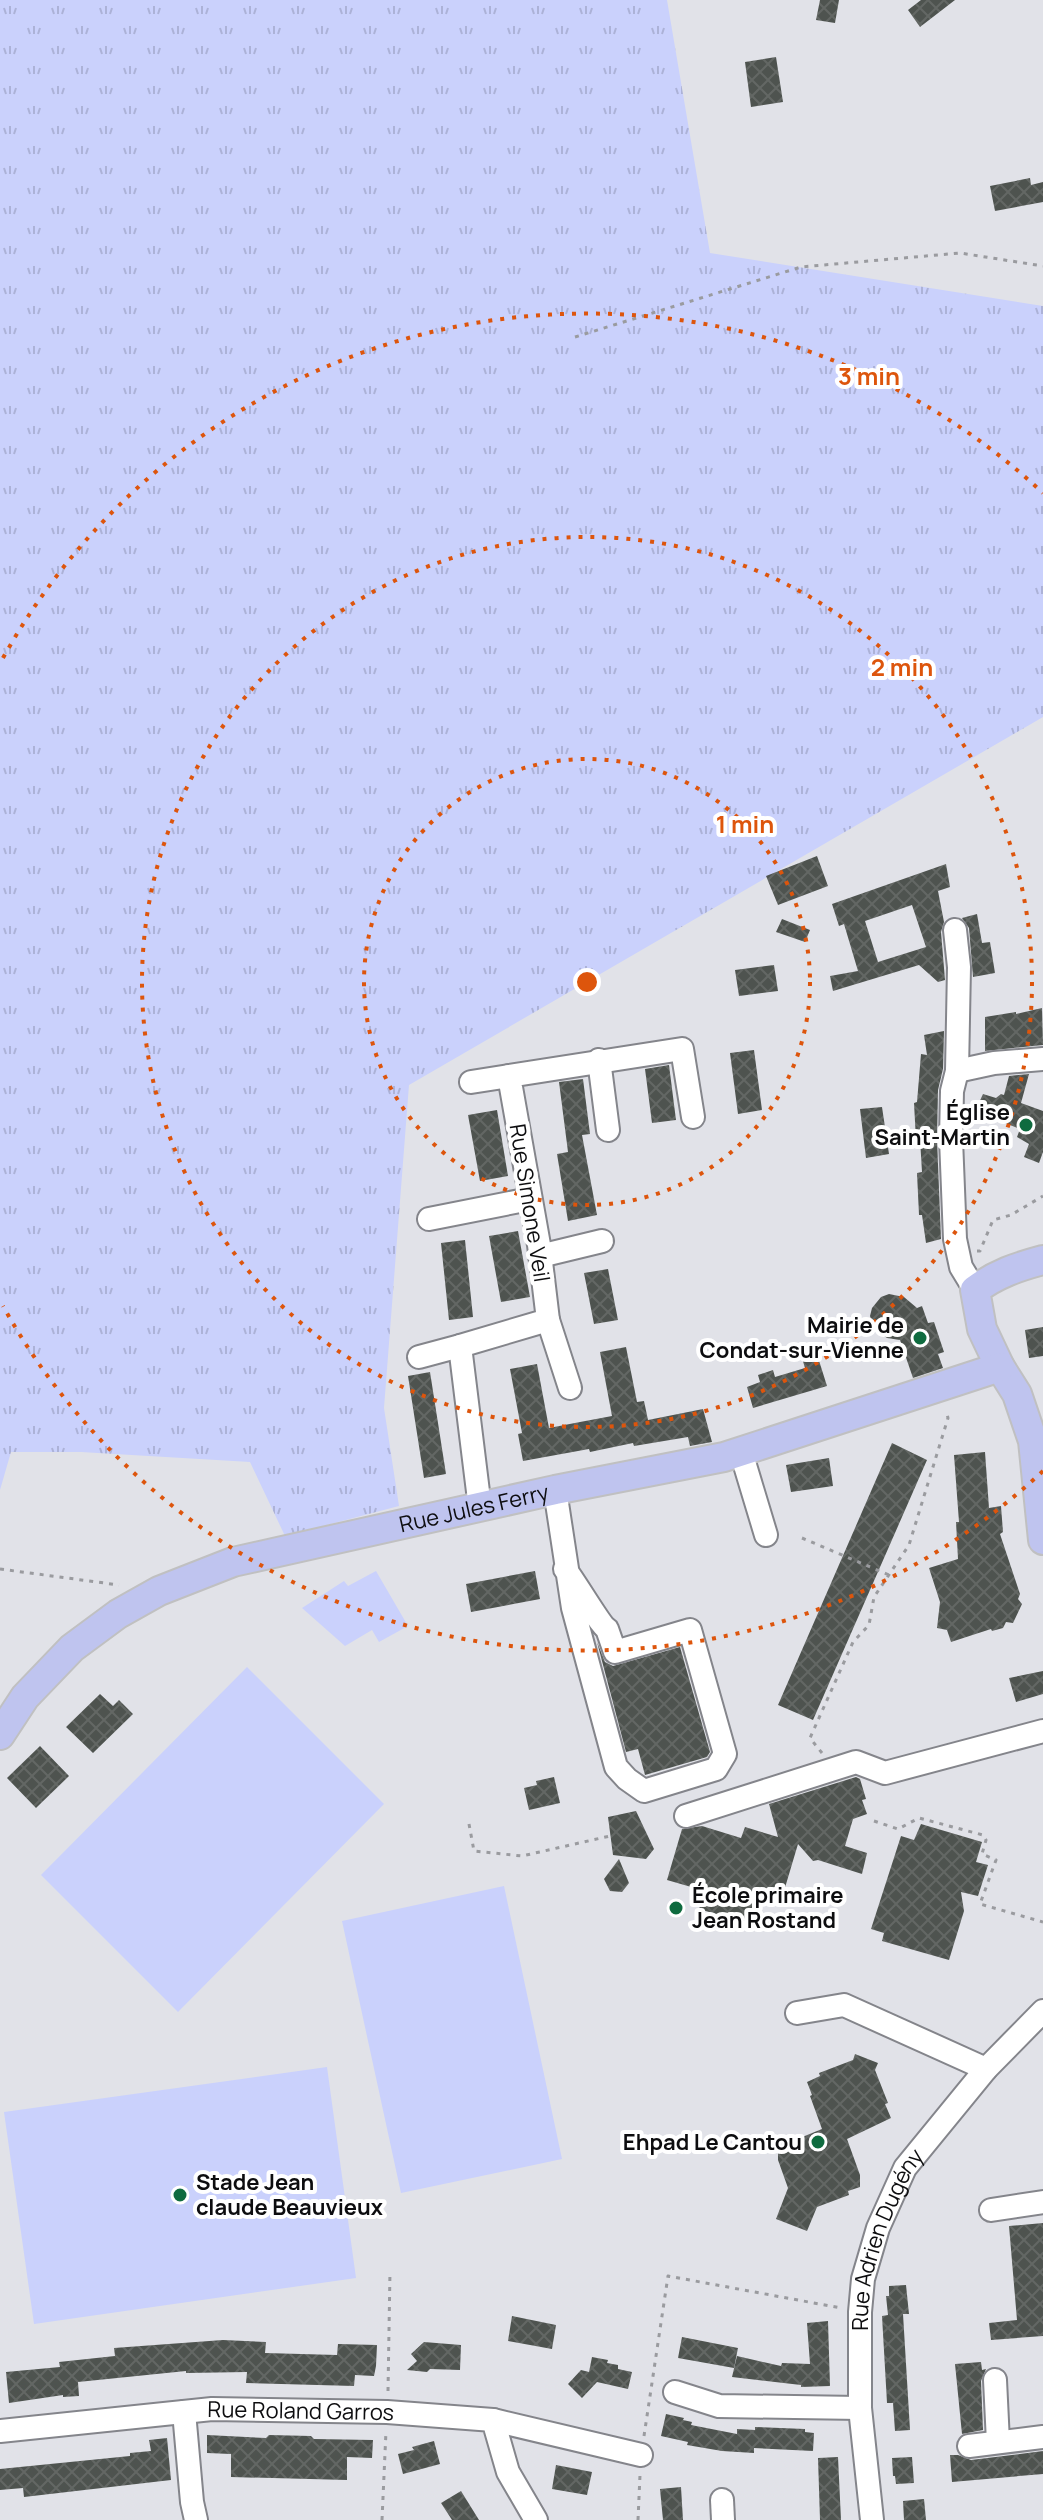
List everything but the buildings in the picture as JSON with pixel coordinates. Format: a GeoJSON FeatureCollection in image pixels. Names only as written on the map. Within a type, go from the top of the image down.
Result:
{"type":"FeatureCollection","features":[{"type":"Feature","properties":{"kind":"main road"},"geometry":{"type":"LineString","coordinates":[[1043,1260],[1009,1270],[975,1290],[982,1329],[1017,1394],[1033,1441],[1043,1540]]}},
{"type":"Feature","properties":{"kind":"main road","name":"Rue Jules Ferry"},"geometry":{"type":"LineString","coordinates":[[0,1735],[25,1697],[72,1648],[118,1614],[159,1591],[233,1562],[741,1452],[1000,1367]]}},
{"type":"Feature","properties":{"kind":"street"},"geometry":{"type":"LineString","coordinates":[[955,930],[959,967],[957,1071],[952,1091],[951,1139],[955,1239],[961,1267],[975,1290]]}},
{"type":"Feature","properties":{"kind":"street"},"geometry":{"type":"LineString","coordinates":[[471,1082],[682,1049],[693,1117]]}},
{"type":"Feature","properties":{"kind":"street"},"geometry":{"type":"LineString","coordinates":[[957,1071],[994,1063],[1043,1059]]}},
{"type":"Feature","properties":{"kind":"street"},"geometry":{"type":"LineString","coordinates":[[599,1060],[608,1130]]}},
{"type":"Feature","properties":{"kind":"street","name":"Rue Simone Veil"},"geometry":{"type":"LineString","coordinates":[[509,1076],[548,1320],[570,1388]]}},
{"type":"Feature","properties":{"kind":"street"},"geometry":{"type":"LineString","coordinates":[[429,1219],[530,1199]]}},
{"type":"Feature","properties":{"kind":"street"},"geometry":{"type":"LineString","coordinates":[[540,1256],[602,1241]]}},
{"type":"Feature","properties":{"kind":"street"},"geometry":{"type":"LineString","coordinates":[[419,1357],[548,1320]]}},
{"type":"Feature","properties":{"kind":"street"},"geometry":{"type":"LineString","coordinates":[[460,1346],[480,1508]]}},
{"type":"Feature","properties":{"kind":"street"},"geometry":{"type":"LineString","coordinates":[[741,1452],[766,1535]]}},
{"type":"Feature","properties":{"kind":"street"},"geometry":{"type":"LineString","coordinates":[[555,1490],[565,1569],[573,1608],[616,1767],[644,1791],[716,1769],[725,1754],[690,1630],[615,1652],[607,1629],[601,1626],[588,1599],[565,1569]]}},
{"type":"Feature","properties":{"kind":"street"},"geometry":{"type":"LineString","coordinates":[[686,1816],[856,1762],[885,1773],[1043,1731]]}},
{"type":"Feature","properties":{"kind":"street"},"geometry":{"type":"LineString","coordinates":[[797,2013],[844,2005],[986,2069]]}},
{"type":"Feature","properties":{"kind":"street","name":"Rue Adrien Dugény"},"geometry":{"type":"LineString","coordinates":[[872,2520],[860,2408],[860,2312],[863,2279],[878,2228],[905,2168],[986,2069],[1043,2011]]}},
{"type":"Feature","properties":{"kind":"street"},"geometry":{"type":"LineString","coordinates":[[991,2210],[1043,2202]]}},
{"type":"Feature","properties":{"kind":"street"},"geometry":{"type":"LineString","coordinates":[[995,2380],[998,2442]]}},
{"type":"Feature","properties":{"kind":"street"},"geometry":{"type":"LineString","coordinates":[[675,2392],[719,2406],[860,2408]]}},
{"type":"Feature","properties":{"kind":"street","name":"Rue Roland Garros"},"geometry":{"type":"LineString","coordinates":[[0,2431],[212,2409],[387,2412],[493,2420],[641,2455]]}},
{"type":"Feature","properties":{"kind":"street"},"geometry":{"type":"LineString","coordinates":[[184,2412],[196,2520]]}},
{"type":"Feature","properties":{"kind":"street"},"geometry":{"type":"LineString","coordinates":[[493,2420],[508,2472],[536,2520]]}},
{"type":"Feature","properties":{"kind":"street"},"geometry":{"type":"LineString","coordinates":[[969,2446],[1043,2437]]}},
{"type":"Feature","properties":{"kind":"path"},"geometry":{"type":"LineString","coordinates":[[575,337],[801,267],[960,253],[1043,266]]}},
{"type":"Feature","properties":{"kind":"path"},"geometry":{"type":"LineString","coordinates":[[958,1253],[980,1251],[993,1220],[1011,1215],[1043,1196]]}},
{"type":"Feature","properties":{"kind":"path"},"geometry":{"type":"LineString","coordinates":[[834,1769],[810,1738],[853,1642],[869,1625],[874,1597],[909,1545],[948,1418],[942,1386]]}},
{"type":"Feature","properties":{"kind":"path"},"geometry":{"type":"LineString","coordinates":[[802,1538],[889,1575]]}},
{"type":"Feature","properties":{"kind":"path"},"geometry":{"type":"LineString","coordinates":[[0,1569],[159,1591]]}},
{"type":"Feature","properties":{"kind":"path"},"geometry":{"type":"LineString","coordinates":[[874,1821],[898,1829],[919,1818],[983,1835],[986,1840],[982,1854],[996,1860],[980,1904],[1043,1922]]}},
{"type":"Feature","properties":{"kind":"path"},"geometry":{"type":"LineString","coordinates":[[469,1824],[474,1851],[522,1856],[610,1836]]}},
{"type":"Feature","properties":{"kind":"path"},"geometry":{"type":"LineString","coordinates":[[638,2520],[641,2455],[668,2276],[860,2312]]}},
{"type":"Feature","properties":{"kind":"green space"},"geometry":{"type":"Polygon","coordinates":[[[0,0],[667,0],[710,253],[1043,306],[1043,717],[409,1085],[384,1408],[399,1506],[285,1536],[250,1462],[81,1452],[11,1452],[0,1490],[0,0]]]}},
{"type":"Feature","properties":{"kind":"green space"},"geometry":{"type":"Polygon","coordinates":[[[376,1571],[408,1626],[379,1642],[372,1630],[345,1646],[302,1608],[344,1581],[348,1586],[376,1571]]]}},
{"type":"Feature","properties":{"kind":"green space"},"geometry":{"type":"Polygon","coordinates":[[[247,1667],[384,1804],[178,2012],[41,1875],[247,1667]]]}},
{"type":"Feature","properties":{"kind":"green space"},"geometry":{"type":"Polygon","coordinates":[[[504,1886],[562,2159],[401,2193],[342,1921],[504,1886]]]}},
{"type":"Feature","properties":{"kind":"green space","name":"Stade Jean claude Beauvieux"},"geometry":{"type":"Polygon","coordinates":[[[327,2067],[356,2278],[34,2324],[4,2112],[327,2067]]]}},
{"type":"Feature","properties":{"kind":"place","name":"Église Saint-Martin"},"geometry":{"type":"Point","coordinates":[1026,1125]}},
{"type":"Feature","properties":{"kind":"place","name":"Mairie de Condat-sur-Vienne"},"geometry":{"type":"Point","coordinates":[920,1338]}},
{"type":"Feature","properties":{"kind":"place","name":"École primaire Jean Rostand"},"geometry":{"type":"Point","coordinates":[676,1908]}},
{"type":"Feature","properties":{"kind":"place","name":"Ehpad Le Cantou"},"geometry":{"type":"Point","coordinates":[818,2142]}},
{"type":"Feature","properties":{"kind":"place","name":"Stade Jean claude Beauvieux"},"geometry":{"type":"Point","coordinates":[180,2195]}}]}
